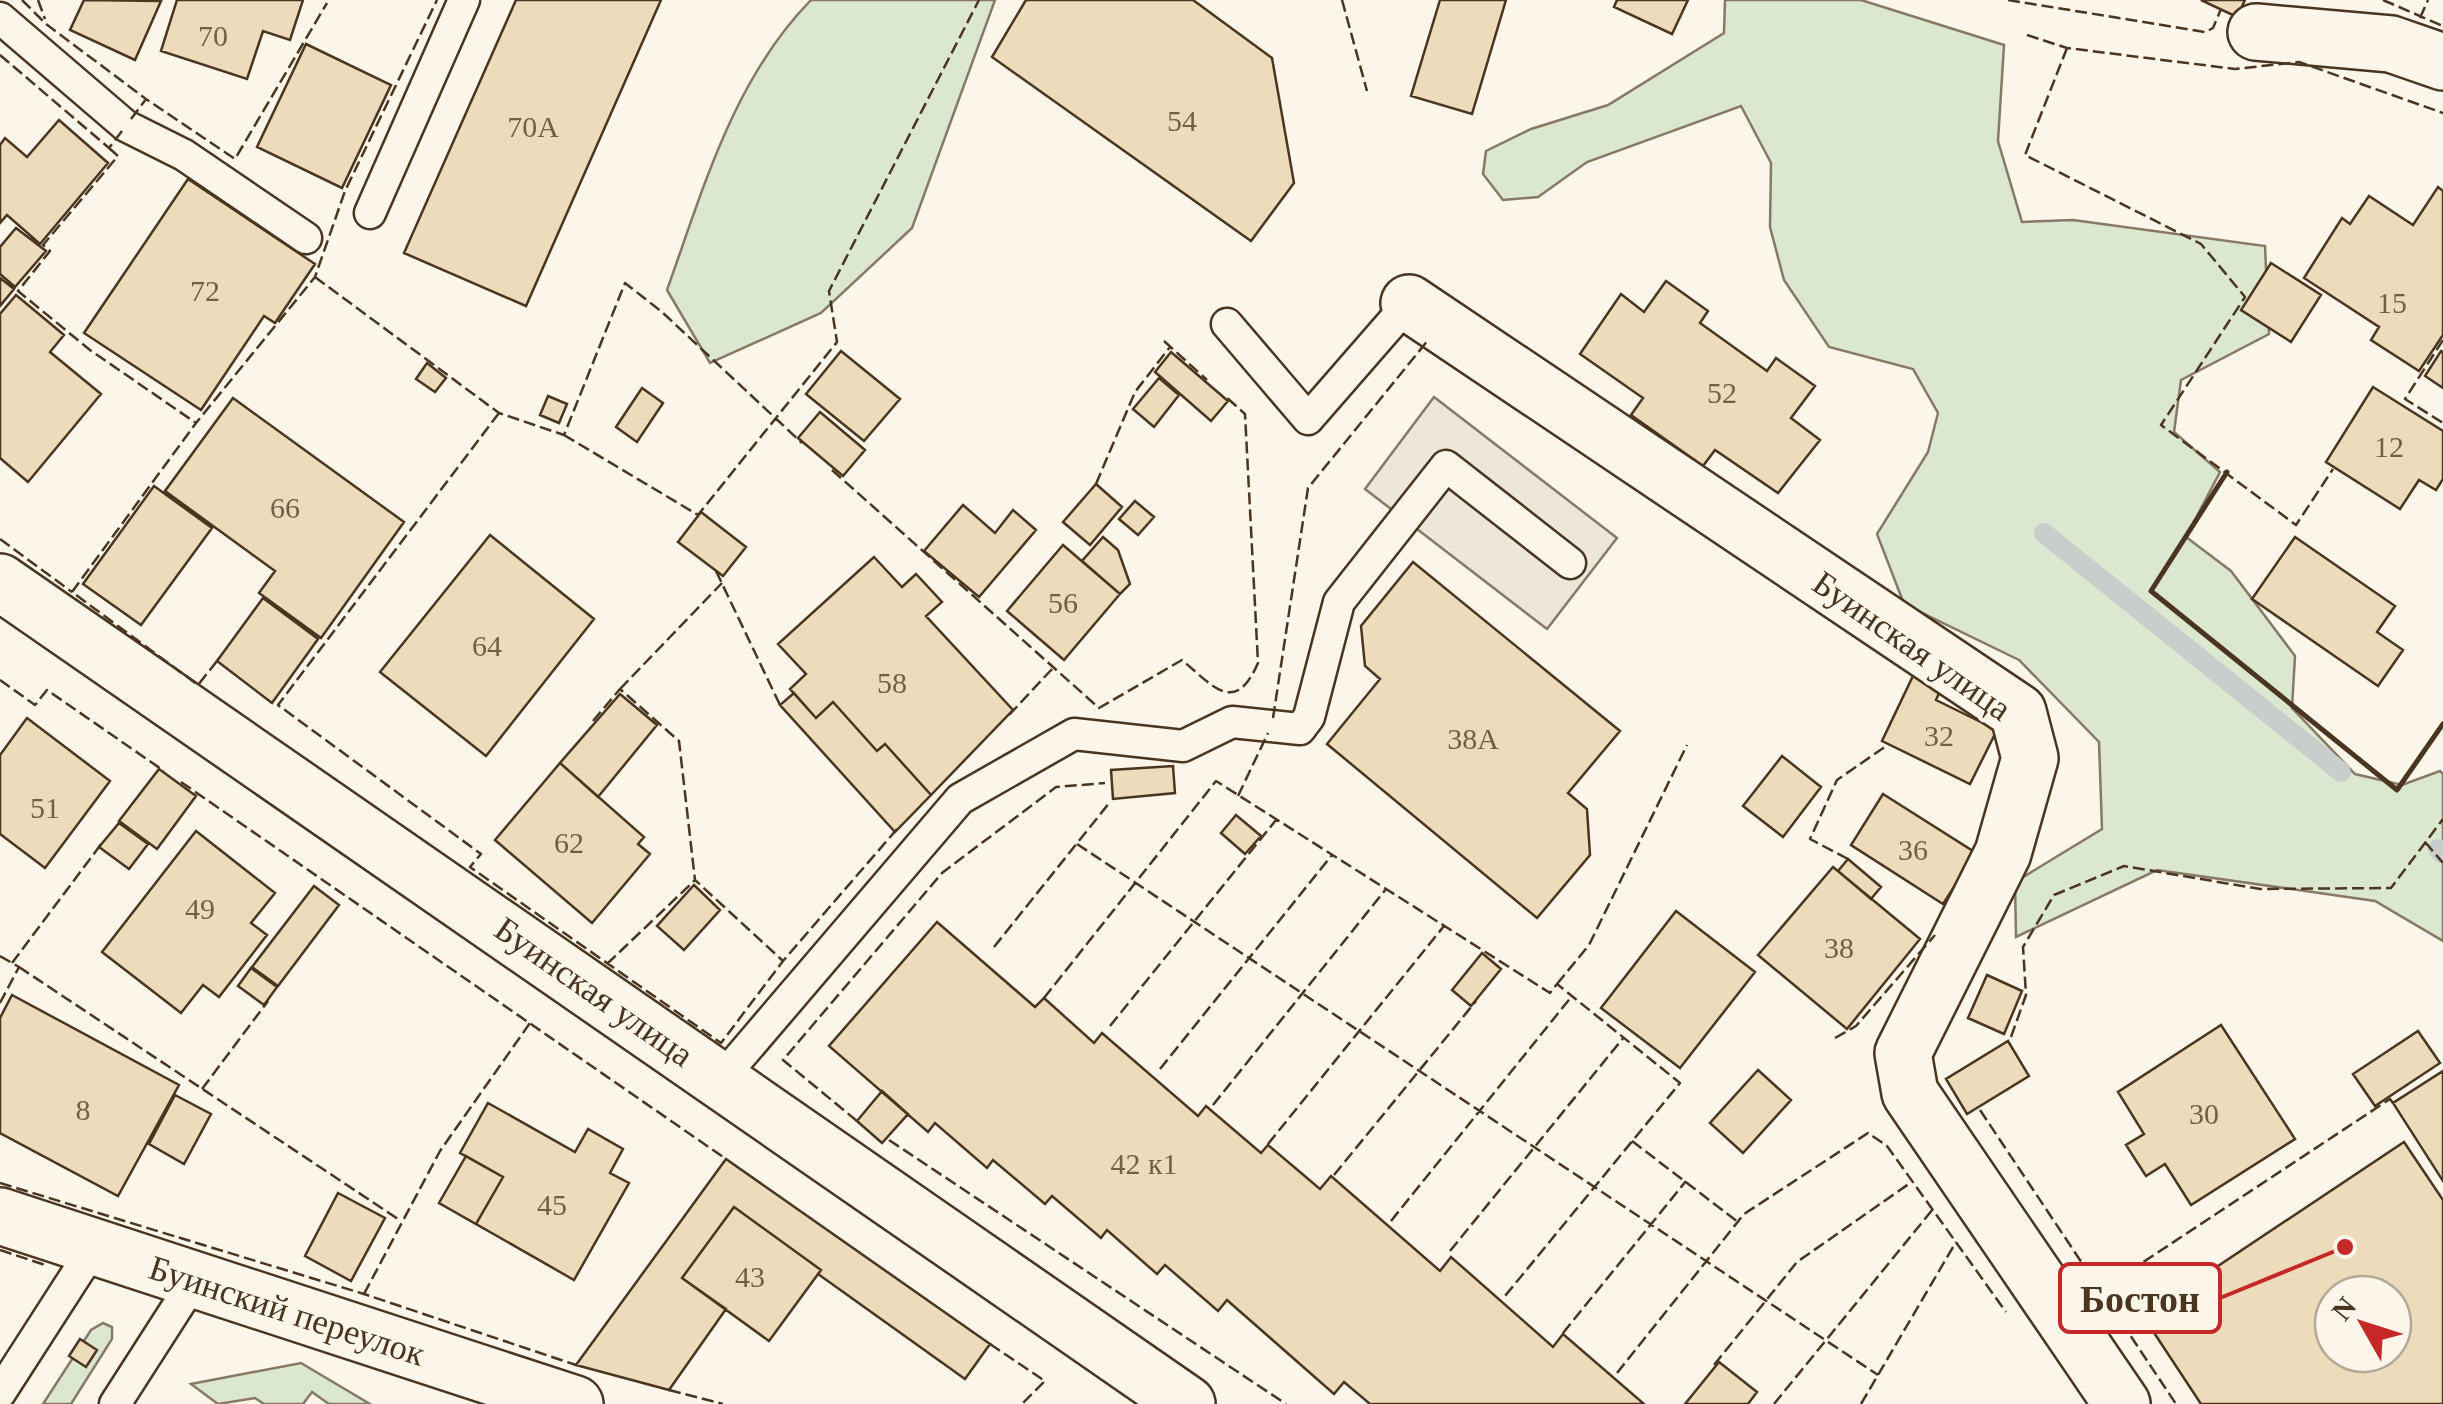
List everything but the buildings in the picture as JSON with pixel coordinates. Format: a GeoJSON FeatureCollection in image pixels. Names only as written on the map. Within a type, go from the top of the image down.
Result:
{"type":"FeatureCollection","features":[{"type":"Feature","properties":{"kind":"street"},"geometry":{"type":"LineString","coordinates":[[2256,32],[2391,44],[2443,62]]}},
{"type":"Feature","properties":{"kind":"street","name":"Буинская улица"},"geometry":{"type":"LineString","coordinates":[[1408,304],[2018,712],[2030,758],[2003,854],[1903,1052],[1910,1094],[2122,1404]]}},
{"type":"Feature","properties":{"kind":"street","name":"Буинская улица"},"geometry":{"type":"LineString","coordinates":[[0,582],[1187,1404]]}},
{"type":"Feature","properties":{"kind":"street","name":"Буинский переулок"},"geometry":{"type":"LineString","coordinates":[[0,1216],[575,1404]]}},
{"type":"Feature","properties":{"kind":"lane"},"geometry":{"type":"LineString","coordinates":[[370,214],[464,0]]}},
{"type":"Feature","properties":{"kind":"lane"},"geometry":{"type":"LineString","coordinates":[[0,18],[126,126],[184,155],[306,238]]}},
{"type":"Feature","properties":{"kind":"lane"},"geometry":{"type":"LineString","coordinates":[[1228,324],[1308,420],[1408,304]]}},
{"type":"Feature","properties":{"kind":"lane"},"geometry":{"type":"LineString","coordinates":[[721,1079],[960,798],[1074,734],[1184,746],[1232,722],[1300,730],[1309,716],[1339,602],[1446,466],[1570,562]]}},
{"type":"Feature","properties":{"kind":"lane"},"geometry":{"type":"LineString","coordinates":[[5,1373],[94,1247]]}},
{"type":"Feature","properties":{"kind":"lane"},"geometry":{"type":"LineString","coordinates":[[115,1404],[194,1281]]}},
{"type":"Feature","properties":{"kind":"green space"},"geometry":{"type":"Polygon","coordinates":[[[811,0],[995,0],[912,228],[821,313],[710,363],[667,290],[708,174],[741,100],[784,31],[811,0]]]}},
{"type":"Feature","properties":{"kind":"green space"},"geometry":{"type":"Polygon","coordinates":[[[1725,0],[1861,0],[2004,45],[1998,141],[2022,222],[2073,220],[2265,246],[2269,334],[2181,380],[2174,432],[2220,472],[2186,537],[2231,571],[2295,656],[2292,708],[2355,774],[2402,785],[2440,771],[2443,774],[2443,941],[2375,901],[2157,870],[2016,937],[2015,882],[2102,829],[2099,742],[2019,660],[1904,604],[1877,534],[1928,452],[1938,413],[1913,369],[1829,347],[1784,280],[1770,227],[1771,163],[1741,106],[1587,162],[1538,197],[1503,200],[1483,174],[1486,151],[1531,129],[1608,105],[1724,33],[1725,0]]]}},
{"type":"Feature","properties":{"kind":"green space"},"geometry":{"type":"Polygon","coordinates":[[[103,1323],[112,1327],[112,1339],[71,1404],[43,1404],[91,1330],[103,1323]]]}},
{"type":"Feature","properties":{"kind":"green space"},"geometry":{"type":"Polygon","coordinates":[[[301,1363],[370,1404],[329,1404],[312,1392],[303,1404],[264,1404],[255,1398],[218,1404],[191,1384],[301,1363]]]}},
{"type":"Feature","properties":{"kind":"shaded area"},"geometry":{"type":"Polygon","coordinates":[[[1434,397],[1617,538],[1547,629],[1365,489],[1434,397]]]}},
{"type":"Feature","properties":{"kind":"waterway"},"geometry":{"type":"LineString","coordinates":[[2044,533],[2341,772]]}},
{"type":"Feature","properties":{"kind":"waterway"},"geometry":{"type":"LineString","coordinates":[[2438,849],[2443,854]]}},
{"type":"Feature","properties":{"kind":"fence"},"geometry":{"type":"LineString","coordinates":[[22,0],[46,24],[146,99]]}},
{"type":"Feature","properties":{"kind":"fence"},"geometry":{"type":"LineString","coordinates":[[38,0],[45,19]]}},
{"type":"Feature","properties":{"kind":"fence"},"geometry":{"type":"LineString","coordinates":[[217,661],[198,685],[72,592],[196,423],[315,277],[345,191],[437,0]]}},
{"type":"Feature","properties":{"kind":"fence"},"geometry":{"type":"LineString","coordinates":[[564,435],[698,515],[837,342],[829,291],[979,0]]}},
{"type":"Feature","properties":{"kind":"fence"},"geometry":{"type":"LineString","coordinates":[[1342,0],[1367,91]]}},
{"type":"Feature","properties":{"kind":"fence"},"geometry":{"type":"LineString","coordinates":[[2008,0],[2205,32],[2213,28],[2221,9]]}},
{"type":"Feature","properties":{"kind":"fence"},"geometry":{"type":"LineString","coordinates":[[2383,0],[2443,26]]}},
{"type":"Feature","properties":{"kind":"fence"},"geometry":{"type":"LineString","coordinates":[[2420,18],[2428,0]]}},
{"type":"Feature","properties":{"kind":"fence"},"geometry":{"type":"LineString","coordinates":[[131,119],[146,99],[235,159],[327,3]]}},
{"type":"Feature","properties":{"kind":"fence"},"geometry":{"type":"LineString","coordinates":[[2027,35],[2067,48],[2235,69],[2299,62],[2443,113]]}},
{"type":"Feature","properties":{"kind":"fence"},"geometry":{"type":"LineString","coordinates":[[2067,48],[2025,155],[2201,244],[2245,297],[2161,425],[2296,525],[2333,469]]}},
{"type":"Feature","properties":{"kind":"fence"},"geometry":{"type":"LineString","coordinates":[[0,55],[109,148],[122,131]]}},
{"type":"Feature","properties":{"kind":"fence"},"geometry":{"type":"LineString","coordinates":[[109,148],[118,156],[43,245],[50,251],[18,291],[90,350],[196,423]]}},
{"type":"Feature","properties":{"kind":"fence"},"geometry":{"type":"LineString","coordinates":[[315,277],[499,413],[564,435],[625,283],[662,312],[802,443]]}},
{"type":"Feature","properties":{"kind":"fence"},"geometry":{"type":"LineString","coordinates":[[1273,718],[1308,488],[1429,339]]}},
{"type":"Feature","properties":{"kind":"fence"},"geometry":{"type":"LineString","coordinates":[[2443,340],[2405,399],[2443,423]]}},
{"type":"Feature","properties":{"kind":"fence"},"geometry":{"type":"LineString","coordinates":[[1164,341],[1207,380]]}},
{"type":"Feature","properties":{"kind":"fence"},"geometry":{"type":"LineString","coordinates":[[1096,484],[1135,392],[1170,347]]}},
{"type":"Feature","properties":{"kind":"fence"},"geometry":{"type":"LineString","coordinates":[[832,470],[1099,708],[1182,660],[1214,686],[1232,692],[1241,689],[1258,663],[1245,414],[1225,396]]}},
{"type":"Feature","properties":{"kind":"fence"},"geometry":{"type":"LineString","coordinates":[[499,413],[278,705],[481,854],[470,867],[721,1043],[783,961],[897,829]]}},
{"type":"Feature","properties":{"kind":"fence"},"geometry":{"type":"LineString","coordinates":[[0,539],[72,592]]}},
{"type":"Feature","properties":{"kind":"fence"},"geometry":{"type":"LineString","coordinates":[[716,571],[780,705]]}},
{"type":"Feature","properties":{"kind":"fence"},"geometry":{"type":"LineString","coordinates":[[620,689],[722,583]]}},
{"type":"Feature","properties":{"kind":"fence"},"geometry":{"type":"LineString","coordinates":[[1009,715],[1053,668]]}},
{"type":"Feature","properties":{"kind":"fence"},"geometry":{"type":"LineString","coordinates":[[0,680],[35,705],[47,690],[164,771]]}},
{"type":"Feature","properties":{"kind":"fence"},"geometry":{"type":"LineString","coordinates":[[593,721],[620,689],[679,741],[695,880],[783,961]]}},
{"type":"Feature","properties":{"kind":"fence"},"geometry":{"type":"LineString","coordinates":[[1238,796],[1268,733]]}},
{"type":"Feature","properties":{"kind":"fence"},"geometry":{"type":"LineString","coordinates":[[1848,859],[1810,839],[1837,780],[1889,744]]}},
{"type":"Feature","properties":{"kind":"fence"},"geometry":{"type":"LineString","coordinates":[[1557,984],[1589,945],[1687,745]]}},
{"type":"Feature","properties":{"kind":"fence"},"geometry":{"type":"LineString","coordinates":[[1044,998],[1216,781],[1550,993],[1557,984],[1680,1083],[1505,1296]]}},
{"type":"Feature","properties":{"kind":"fence"},"geometry":{"type":"LineString","coordinates":[[181,782],[726,1159]]}},
{"type":"Feature","properties":{"kind":"fence"},"geometry":{"type":"LineString","coordinates":[[857,1121],[783,1060],[942,873],[1056,787],[1105,783]]}},
{"type":"Feature","properties":{"kind":"fence"},"geometry":{"type":"LineString","coordinates":[[994,947],[1110,802]]}},
{"type":"Feature","properties":{"kind":"fence"},"geometry":{"type":"LineString","coordinates":[[2011,1037],[2026,995],[2023,947],[2054,895],[2124,866],[2260,889],[2391,888],[2443,819]]}},
{"type":"Feature","properties":{"kind":"fence"},"geometry":{"type":"LineString","coordinates":[[1110,1026],[1276,820]]}},
{"type":"Feature","properties":{"kind":"fence"},"geometry":{"type":"LineString","coordinates":[[2425,842],[2443,863]]}},
{"type":"Feature","properties":{"kind":"fence"},"geometry":{"type":"LineString","coordinates":[[12,963],[102,843]]}},
{"type":"Feature","properties":{"kind":"fence"},"geometry":{"type":"LineString","coordinates":[[1077,844],[1878,1375]]}},
{"type":"Feature","properties":{"kind":"fence"},"geometry":{"type":"LineString","coordinates":[[1160,1069],[1332,855]]}},
{"type":"Feature","properties":{"kind":"fence"},"geometry":{"type":"LineString","coordinates":[[607,964],[695,880]]}},
{"type":"Feature","properties":{"kind":"fence"},"geometry":{"type":"LineString","coordinates":[[1213,1105],[1386,889]]}},
{"type":"Feature","properties":{"kind":"fence"},"geometry":{"type":"LineString","coordinates":[[1268,1144],[1444,926]]}},
{"type":"Feature","properties":{"kind":"fence"},"geometry":{"type":"LineString","coordinates":[[1835,1038],[1856,1026],[1935,935]]}},
{"type":"Feature","properties":{"kind":"fence"},"geometry":{"type":"LineString","coordinates":[[0,956],[19,967],[0,1003]]}},
{"type":"Feature","properties":{"kind":"fence"},"geometry":{"type":"LineString","coordinates":[[19,967],[401,1221]]}},
{"type":"Feature","properties":{"kind":"fence"},"geometry":{"type":"LineString","coordinates":[[1391,1221],[1572,996]]}},
{"type":"Feature","properties":{"kind":"fence"},"geometry":{"type":"LineString","coordinates":[[202,1089],[268,1001]]}},
{"type":"Feature","properties":{"kind":"fence"},"geometry":{"type":"LineString","coordinates":[[1334,1175],[1476,1001]]}},
{"type":"Feature","properties":{"kind":"fence"},"geometry":{"type":"LineString","coordinates":[[364,1294],[440,1151],[530,1023]]}},
{"type":"Feature","properties":{"kind":"fence"},"geometry":{"type":"LineString","coordinates":[[1450,1251],[1624,1037]]}},
{"type":"Feature","properties":{"kind":"fence"},"geometry":{"type":"LineString","coordinates":[[2101,1290],[2390,1099],[2393,1103]]}},
{"type":"Feature","properties":{"kind":"fence"},"geometry":{"type":"LineString","coordinates":[[1980,1110],[2176,1404]]}},
{"type":"Feature","properties":{"kind":"fence"},"geometry":{"type":"LineString","coordinates":[[1617,1373],[1744,1214],[1868,1133],[1887,1146],[2006,1312]]}},
{"type":"Feature","properties":{"kind":"fence"},"geometry":{"type":"LineString","coordinates":[[889,1140],[1286,1404]]}},
{"type":"Feature","properties":{"kind":"fence"},"geometry":{"type":"LineString","coordinates":[[1632,1141],[1738,1222]]}},
{"type":"Feature","properties":{"kind":"fence"},"geometry":{"type":"LineString","coordinates":[[1563,1333],[1686,1181]]}},
{"type":"Feature","properties":{"kind":"fence"},"geometry":{"type":"LineString","coordinates":[[1714,1365],[1797,1262],[1913,1181]]}},
{"type":"Feature","properties":{"kind":"fence"},"geometry":{"type":"LineString","coordinates":[[0,1183],[364,1294],[576,1365]]}},
{"type":"Feature","properties":{"kind":"fence"},"geometry":{"type":"LineString","coordinates":[[1774,1404],[1933,1209]]}},
{"type":"Feature","properties":{"kind":"fence"},"geometry":{"type":"LineString","coordinates":[[1861,1404],[1956,1242]]}},
{"type":"Feature","properties":{"kind":"fence"},"geometry":{"type":"LineString","coordinates":[[0,1250],[48,1266]]}},
{"type":"Feature","properties":{"kind":"fence"},"geometry":{"type":"LineString","coordinates":[[990,1344],[1045,1381],[1022,1404]]}},
{"type":"Feature","properties":{"kind":"fence"},"geometry":{"type":"LineString","coordinates":[[669,1390],[723,1404]]}},
{"type":"Feature","properties":{"kind":"wall"},"geometry":{"type":"LineString","coordinates":[[2227,472],[2151,591],[2397,790],[2443,724]]}},
{"type":"Feature","properties":{"kind":"place","name":"Бостон"},"geometry":{"type":"Point","coordinates":[2345,1247]}}]}
